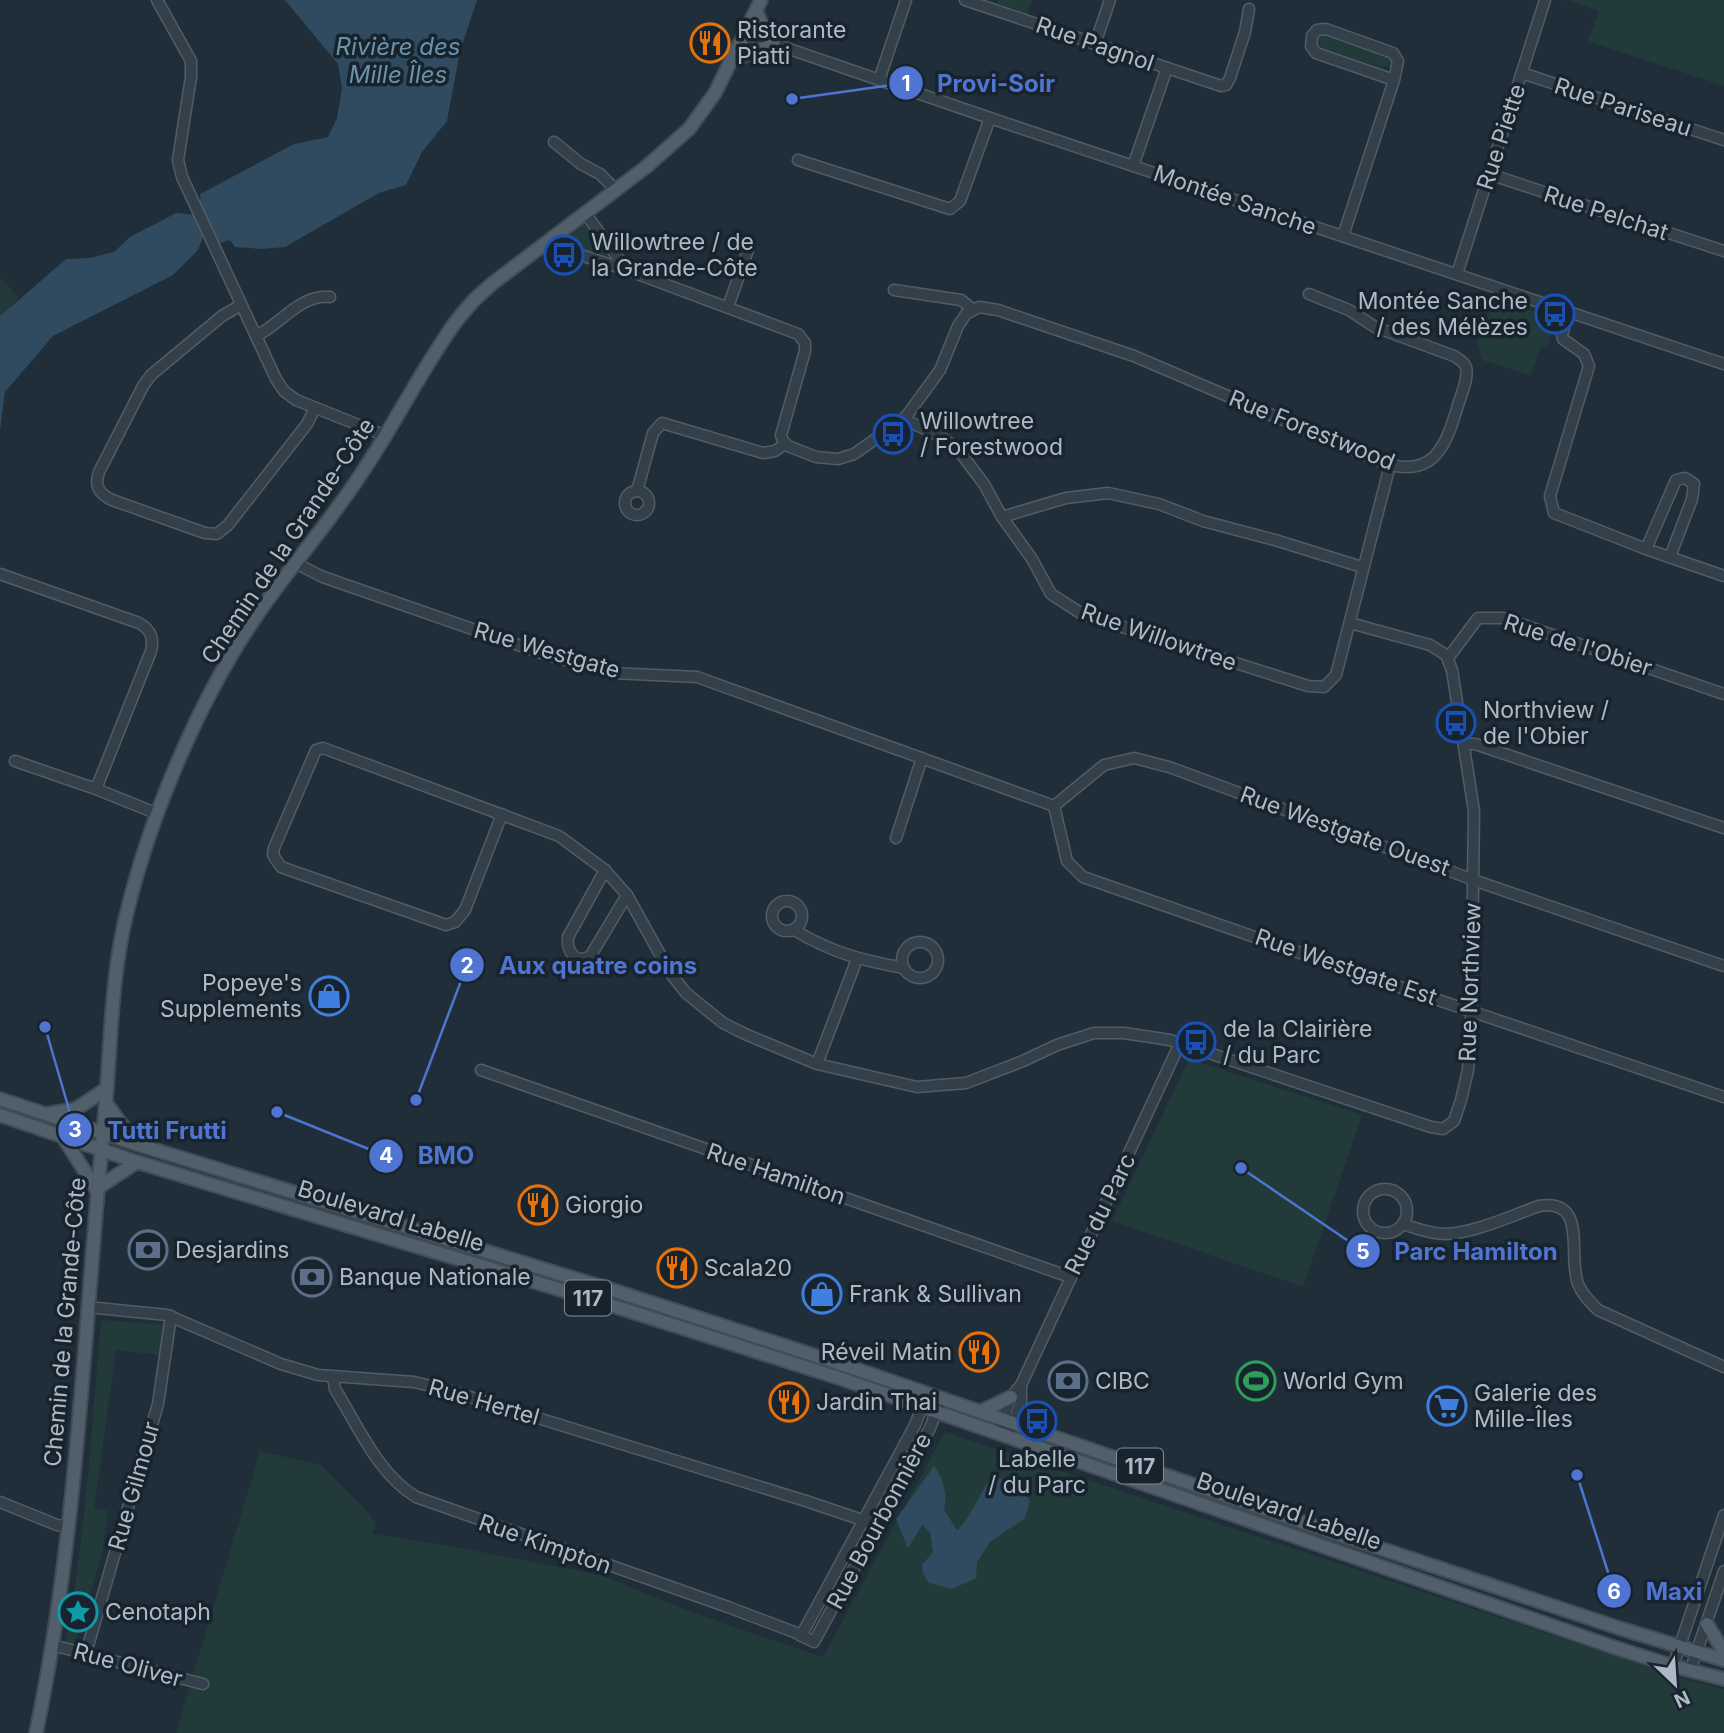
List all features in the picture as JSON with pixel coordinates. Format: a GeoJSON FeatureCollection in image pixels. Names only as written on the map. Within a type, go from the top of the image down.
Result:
{"type":"FeatureCollection","features":[{"type":"Feature","properties":{"kind":"main road","name":"Chemin de la Grande-Côte"},"geometry":{"type":"LineString","coordinates":[[36,1733],[69,1527],[116,974],[123,928],[135,880],[158,814],[194,728],[251,623],[352,488],[466,309],[496,280],[655,160],[695,123],[711,101],[733,60],[758,5]]}},
{"type":"Feature","properties":{"kind":"main road"},"geometry":{"type":"LineString","coordinates":[[733,60],[772,44],[758,5]]}},
{"type":"Feature","properties":{"kind":"main road"},"geometry":{"type":"LineString","coordinates":[[45,1115],[76,1109],[106,1096],[136,1144]]}},
{"type":"Feature","properties":{"kind":"main road","name":"Boulevard Labelle"},"geometry":{"type":"LineString","coordinates":[[0,1099],[103,1134],[612,1290],[942,1398],[1324,1530],[1724,1660]]}},
{"type":"Feature","properties":{"kind":"main road","name":"Boulevard Labelle"},"geometry":{"type":"LineString","coordinates":[[0,1115],[137,1162],[601,1302],[922,1407],[1673,1666],[1724,1679]]}},
{"type":"Feature","properties":{"kind":"main road"},"geometry":{"type":"LineString","coordinates":[[63,1137],[96,1188],[137,1162]]}},
{"type":"Feature","properties":{"kind":"main road"},"geometry":{"type":"LineString","coordinates":[[982,1412],[1012,1397]]}},
{"type":"Feature","properties":{"kind":"main road"},"geometry":{"type":"LineString","coordinates":[[1707,1624],[1724,1652]]}},
{"type":"Feature","properties":{"kind":"street"},"geometry":{"type":"LineString","coordinates":[[157,0],[191,61],[178,160],[182,177],[281,388],[292,397],[315,408],[386,436]]}},
{"type":"Feature","properties":{"kind":"street"},"geometry":{"type":"LineString","coordinates":[[878,80],[906,0]]}},
{"type":"Feature","properties":{"kind":"street","name":"Rue Pagnol"},"geometry":{"type":"LineString","coordinates":[[965,0],[1217,85],[1226,85],[1238,55],[1249,9]]}},
{"type":"Feature","properties":{"kind":"street"},"geometry":{"type":"LineString","coordinates":[[1095,44],[1110,0]]}},
{"type":"Feature","properties":{"kind":"street","name":"Rue Piette"},"geometry":{"type":"LineString","coordinates":[[1457,274],[1545,0]]}},
{"type":"Feature","properties":{"kind":"street"},"geometry":{"type":"LineString","coordinates":[[1343,236],[1394,80],[1398,61],[1393,53],[1326,29],[1317,30],[1312,36],[1311,46],[1316,53],[1394,80]]}},
{"type":"Feature","properties":{"kind":"street","name":"Montée Sanche"},"geometry":{"type":"LineString","coordinates":[[746,34],[1724,364]]}},
{"type":"Feature","properties":{"kind":"street"},"geometry":{"type":"LineString","coordinates":[[1133,166],[1167,68]]}},
{"type":"Feature","properties":{"kind":"street","name":"Rue Pariseau"},"geometry":{"type":"LineString","coordinates":[[1522,73],[1724,140]]}},
{"type":"Feature","properties":{"kind":"street"},"geometry":{"type":"LineString","coordinates":[[798,160],[950,209],[960,201],[990,118]]}},
{"type":"Feature","properties":{"kind":"street"},"geometry":{"type":"LineString","coordinates":[[554,142],[581,164],[600,173],[616,190]]}},
{"type":"Feature","properties":{"kind":"street","name":"Rue Pelchat"},"geometry":{"type":"LineString","coordinates":[[1489,174],[1724,251]]}},
{"type":"Feature","properties":{"kind":"street"},"geometry":{"type":"LineString","coordinates":[[585,213],[627,270]]}},
{"type":"Feature","properties":{"kind":"street"},"geometry":{"type":"LineString","coordinates":[[554,237],[568,251],[786,327],[803,339],[805,351],[781,435],[785,444],[811,456],[838,459],[854,454],[904,419],[935,377],[961,321],[972,309]]}},
{"type":"Feature","properties":{"kind":"street"},"geometry":{"type":"LineString","coordinates":[[728,307],[748,250]]}},
{"type":"Feature","properties":{"kind":"street","name":"Rue Forestwood"},"geometry":{"type":"LineString","coordinates":[[894,290],[961,300],[972,309],[983,307],[998,310],[1126,353],[1390,465],[1420,466],[1429,462],[1439,453],[1461,397],[1465,365],[1457,358],[1375,327],[1341,306],[1309,294]]}},
{"type":"Feature","properties":{"kind":"street"},"geometry":{"type":"LineString","coordinates":[[256,335],[308,300],[330,297]]}},
{"type":"Feature","properties":{"kind":"street"},"geometry":{"type":"LineString","coordinates":[[241,305],[222,316],[147,380],[99,472],[99,491],[112,500],[205,533],[217,534],[229,525],[307,424],[315,408]]}},
{"type":"Feature","properties":{"kind":"street"},"geometry":{"type":"LineString","coordinates":[[1569,312],[1563,339],[1584,354],[1589,366],[1550,496],[1554,513],[1724,576]]}},
{"type":"Feature","properties":{"kind":"street","name":"Rue Willowtree"},"geometry":{"type":"LineString","coordinates":[[904,419],[954,446],[984,484],[1051,594],[1082,614],[1308,686],[1324,687],[1336,675],[1390,465]]}},
{"type":"Feature","properties":{"kind":"street"},"geometry":{"type":"LineString","coordinates":[[637,491],[653,433],[662,423],[763,453],[775,451],[785,444]]}},
{"type":"Feature","properties":{"kind":"street"},"geometry":{"type":"LineString","coordinates":[[1646,549],[1676,480],[1685,478],[1694,484],[1692,499],[1670,557]]}},
{"type":"Feature","properties":{"kind":"street"},"geometry":{"type":"LineString","coordinates":[[1002,517],[1066,498],[1108,493],[1159,504],[1203,521],[1275,540],[1362,568]]}},
{"type":"Feature","properties":{"kind":"street","name":"Rue Westgate"},"geometry":{"type":"LineString","coordinates":[[295,563],[323,577],[547,655],[612,673],[696,677],[1055,806]]}},
{"type":"Feature","properties":{"kind":"street"},"geometry":{"type":"LineString","coordinates":[[0,574],[139,623],[150,633],[150,651],[96,789]]}},
{"type":"Feature","properties":{"kind":"street","name":"Rue de l'Obier"},"geometry":{"type":"LineString","coordinates":[[1448,658],[1478,618],[1503,618],[1724,694]]}},
{"type":"Feature","properties":{"kind":"street"},"geometry":{"type":"LineString","coordinates":[[1350,623],[1424,643],[1448,658]]}},
{"type":"Feature","properties":{"kind":"street","name":"Rue Northview"},"geometry":{"type":"LineString","coordinates":[[502,814],[465,910],[455,922],[446,925],[281,867],[273,855],[316,750],[323,748],[502,814],[559,836],[605,870],[627,895],[671,974],[686,993],[723,1023],[817,1064],[917,1087],[966,1083],[1057,1045],[1094,1033],[1124,1033],[1159,1037],[1180,1043],[1440,1129],[1454,1121],[1463,1092],[1469,1061],[1471,1010],[1474,811],[1465,744],[1448,658]]}},
{"type":"Feature","properties":{"kind":"street"},"geometry":{"type":"LineString","coordinates":[[1465,744],[1475,744],[1724,828]]}},
{"type":"Feature","properties":{"kind":"street"},"geometry":{"type":"LineString","coordinates":[[895,838],[922,758]]}},
{"type":"Feature","properties":{"kind":"street","name":"Rue Westgate Ouest"},"geometry":{"type":"LineString","coordinates":[[1055,806],[1104,765],[1134,758],[1168,767],[1724,966]]}},
{"type":"Feature","properties":{"kind":"street"},"geometry":{"type":"LineString","coordinates":[[15,761],[158,814]]}},
{"type":"Feature","properties":{"kind":"street","name":"Rue Westgate Est"},"geometry":{"type":"LineString","coordinates":[[1055,806],[1067,861],[1083,877],[1724,1097]]}},
{"type":"Feature","properties":{"kind":"street"},"geometry":{"type":"LineString","coordinates":[[605,870],[568,937],[567,947],[571,954],[578,959],[586,959],[591,955],[627,895]]}},
{"type":"Feature","properties":{"kind":"street"},"geometry":{"type":"LineString","coordinates":[[794,930],[821,946],[857,959],[904,968]]}},
{"type":"Feature","properties":{"kind":"street"},"geometry":{"type":"LineString","coordinates":[[817,1064],[857,959]]}},
{"type":"Feature","properties":{"kind":"street","name":"Rue du Parc"},"geometry":{"type":"LineString","coordinates":[[1009,1421],[1012,1397],[1021,1385],[1180,1043]]}},
{"type":"Feature","properties":{"kind":"street","name":"Rue Hamilton"},"geometry":{"type":"LineString","coordinates":[[481,1070],[1070,1277]]}},
{"type":"Feature","properties":{"kind":"street"},"geometry":{"type":"LineString","coordinates":[[1385,1189],[1399,1195],[1407,1206],[1403,1224],[1391,1233],[1372,1229],[1364,1216],[1363,1208],[1368,1197],[1385,1189]]}},
{"type":"Feature","properties":{"kind":"street"},"geometry":{"type":"LineString","coordinates":[[1403,1224],[1427,1232],[1445,1234],[1464,1231],[1539,1206],[1552,1204],[1561,1208],[1569,1215],[1573,1226],[1574,1266],[1578,1283],[1584,1295],[1598,1310],[1724,1367]]}},
{"type":"Feature","properties":{"kind":"street","name":"Rue Hertel"},"geometry":{"type":"LineString","coordinates":[[87,1307],[171,1316],[281,1364],[333,1377],[414,1382],[444,1389],[877,1525]]}},
{"type":"Feature","properties":{"kind":"street","name":"Rue Gilmour"},"geometry":{"type":"LineString","coordinates":[[86,1653],[161,1393],[171,1316]]}},
{"type":"Feature","properties":{"kind":"street","name":"Rue Kimpton"},"geometry":{"type":"LineString","coordinates":[[333,1377],[335,1389],[382,1465],[399,1485],[416,1497],[454,1513],[670,1586],[814,1642]]}},
{"type":"Feature","properties":{"kind":"street","name":"Rue du Parc"},"geometry":{"type":"LineString","coordinates":[[1003,1435],[1021,1402],[1021,1385]]}},
{"type":"Feature","properties":{"kind":"street","name":"Rue Bourbonnière"},"geometry":{"type":"LineString","coordinates":[[801,1636],[927,1393]]}},
{"type":"Feature","properties":{"kind":"street","name":"Rue Bourbonnière"},"geometry":{"type":"LineString","coordinates":[[814,1642],[942,1398]]}},
{"type":"Feature","properties":{"kind":"street"},"geometry":{"type":"LineString","coordinates":[[0,1502],[57,1525],[69,1527]]}},
{"type":"Feature","properties":{"kind":"street"},"geometry":{"type":"LineString","coordinates":[[1673,1666],[1724,1514]]}},
{"type":"Feature","properties":{"kind":"street"},"geometry":{"type":"LineString","coordinates":[[1690,1671],[1724,1571]]}},
{"type":"Feature","properties":{"kind":"street","name":"Rue Oliver"},"geometry":{"type":"LineString","coordinates":[[52,1645],[203,1684]]}},
{"type":"Feature","properties":{"kind":"green space"},"geometry":{"type":"Polygon","coordinates":[[[998,0],[1032,0],[1027,14],[997,4],[998,0]]]}},
{"type":"Feature","properties":{"kind":"green space"},"geometry":{"type":"Polygon","coordinates":[[[1567,0],[1724,0],[1724,86],[1588,41],[1599,11],[1567,0]]]}},
{"type":"Feature","properties":{"kind":"green space"},"geometry":{"type":"Polygon","coordinates":[[[1324,35],[1386,56],[1390,65],[1381,68],[1322,48],[1317,39],[1324,35]]]}},
{"type":"Feature","properties":{"kind":"green space"},"geometry":{"type":"Polygon","coordinates":[[[583,224],[594,232],[608,254],[607,259],[573,249],[567,242],[569,235],[583,224]]]}},
{"type":"Feature","properties":{"kind":"green space"},"geometry":{"type":"Polygon","coordinates":[[[0,277],[19,298],[0,316],[0,277]]]}},
{"type":"Feature","properties":{"kind":"green space"},"geometry":{"type":"Polygon","coordinates":[[[1495,299],[1555,318],[1547,346],[1540,348],[1531,376],[1482,360],[1477,343],[1495,299]]]}},
{"type":"Feature","properties":{"kind":"green space"},"geometry":{"type":"Polygon","coordinates":[[[1189,1059],[1362,1115],[1303,1287],[1112,1221],[1189,1059]]]}},
{"type":"Feature","properties":{"kind":"green space"},"geometry":{"type":"Polygon","coordinates":[[[101,1320],[164,1325],[159,1355],[116,1350],[94,1509],[108,1511],[102,1556],[73,1647],[66,1642],[83,1522],[101,1320]]]}},
{"type":"Feature","properties":{"kind":"green space"},"geometry":{"type":"Polygon","coordinates":[[[945,1432],[1677,1677],[1724,1689],[1724,1733],[176,1733],[260,1451],[321,1465],[367,1511],[376,1524],[372,1534],[601,1575],[691,1612],[823,1657],[945,1432]]]}},
{"type":"Feature","properties":{"kind":"water","name":"Rivière des Mille Îles"},"geometry":{"type":"Polygon","coordinates":[[[285,0],[477,0],[460,51],[447,121],[422,152],[406,185],[379,193],[285,247],[235,247],[230,240],[220,243],[211,233],[203,237],[198,250],[173,275],[53,336],[5,392],[0,431],[0,316],[66,259],[89,258],[114,252],[130,237],[176,213],[197,215],[201,209],[200,194],[294,144],[328,137],[337,118],[342,89],[338,64],[285,0]]]}},
{"type":"Feature","properties":{"kind":"water"},"geometry":{"type":"Polygon","coordinates":[[[934,1466],[944,1487],[944,1510],[957,1530],[992,1474],[1024,1492],[1030,1501],[1025,1518],[990,1542],[977,1562],[976,1578],[952,1589],[929,1583],[923,1573],[922,1565],[933,1552],[930,1532],[922,1525],[908,1548],[896,1519],[934,1466]]]}},
{"type":"Feature","properties":{"kind":"place","name":"Ristorante Piatti"},"geometry":{"type":"Point","coordinates":[710,43]}},
{"type":"Feature","properties":{"kind":"place","name":"Provi-Soir"},"geometry":{"type":"Point","coordinates":[792,99]}},
{"type":"Feature","properties":{"kind":"place","name":"Willowtree / de la Grande-Côte"},"geometry":{"type":"Point","coordinates":[564,255]}},
{"type":"Feature","properties":{"kind":"place","name":"Montée Sanche / des Mélèzes"},"geometry":{"type":"Point","coordinates":[1555,314]}},
{"type":"Feature","properties":{"kind":"place","name":"Willowtree / Forestwood"},"geometry":{"type":"Point","coordinates":[893,434]}},
{"type":"Feature","properties":{"kind":"place","name":"Northview / de l'Obier"},"geometry":{"type":"Point","coordinates":[1456,723]}},
{"type":"Feature","properties":{"kind":"place","name":"Popeye's Supplements"},"geometry":{"type":"Point","coordinates":[329,996]}},
{"type":"Feature","properties":{"kind":"place","name":"Tutti Frutti"},"geometry":{"type":"Point","coordinates":[45,1027]}},
{"type":"Feature","properties":{"kind":"place","name":"de la Clairière / du Parc"},"geometry":{"type":"Point","coordinates":[1196,1042]}},
{"type":"Feature","properties":{"kind":"place","name":"Aux quatre coins"},"geometry":{"type":"Point","coordinates":[416,1100]}},
{"type":"Feature","properties":{"kind":"place","name":"BMO"},"geometry":{"type":"Point","coordinates":[277,1112]}},
{"type":"Feature","properties":{"kind":"place","name":"Parc Hamilton"},"geometry":{"type":"Point","coordinates":[1241,1168]}},
{"type":"Feature","properties":{"kind":"place","name":"Giorgio"},"geometry":{"type":"Point","coordinates":[538,1205]}},
{"type":"Feature","properties":{"kind":"place","name":"Desjardins"},"geometry":{"type":"Point","coordinates":[148,1250]}},
{"type":"Feature","properties":{"kind":"place","name":"Scala20"},"geometry":{"type":"Point","coordinates":[677,1268]}},
{"type":"Feature","properties":{"kind":"place","name":"Banque Nationale"},"geometry":{"type":"Point","coordinates":[312,1277]}},
{"type":"Feature","properties":{"kind":"place","name":"Frank & Sullivan"},"geometry":{"type":"Point","coordinates":[822,1294]}},
{"type":"Feature","properties":{"kind":"place","name":"Réveil Matin"},"geometry":{"type":"Point","coordinates":[979,1352]}},
{"type":"Feature","properties":{"kind":"place","name":"CIBC"},"geometry":{"type":"Point","coordinates":[1068,1381]}},
{"type":"Feature","properties":{"kind":"place","name":"World Gym"},"geometry":{"type":"Point","coordinates":[1256,1381]}},
{"type":"Feature","properties":{"kind":"place","name":"Jardin Thai"},"geometry":{"type":"Point","coordinates":[789,1402]}},
{"type":"Feature","properties":{"kind":"place","name":"Galerie des Mille-Îles"},"geometry":{"type":"Point","coordinates":[1447,1406]}},
{"type":"Feature","properties":{"kind":"place","name":"Labelle / du Parc"},"geometry":{"type":"Point","coordinates":[1037,1421]}},
{"type":"Feature","properties":{"kind":"place","name":"Maxi"},"geometry":{"type":"Point","coordinates":[1577,1475]}},
{"type":"Feature","properties":{"kind":"place","name":"Cenotaph"},"geometry":{"type":"Point","coordinates":[78,1612]}}]}
